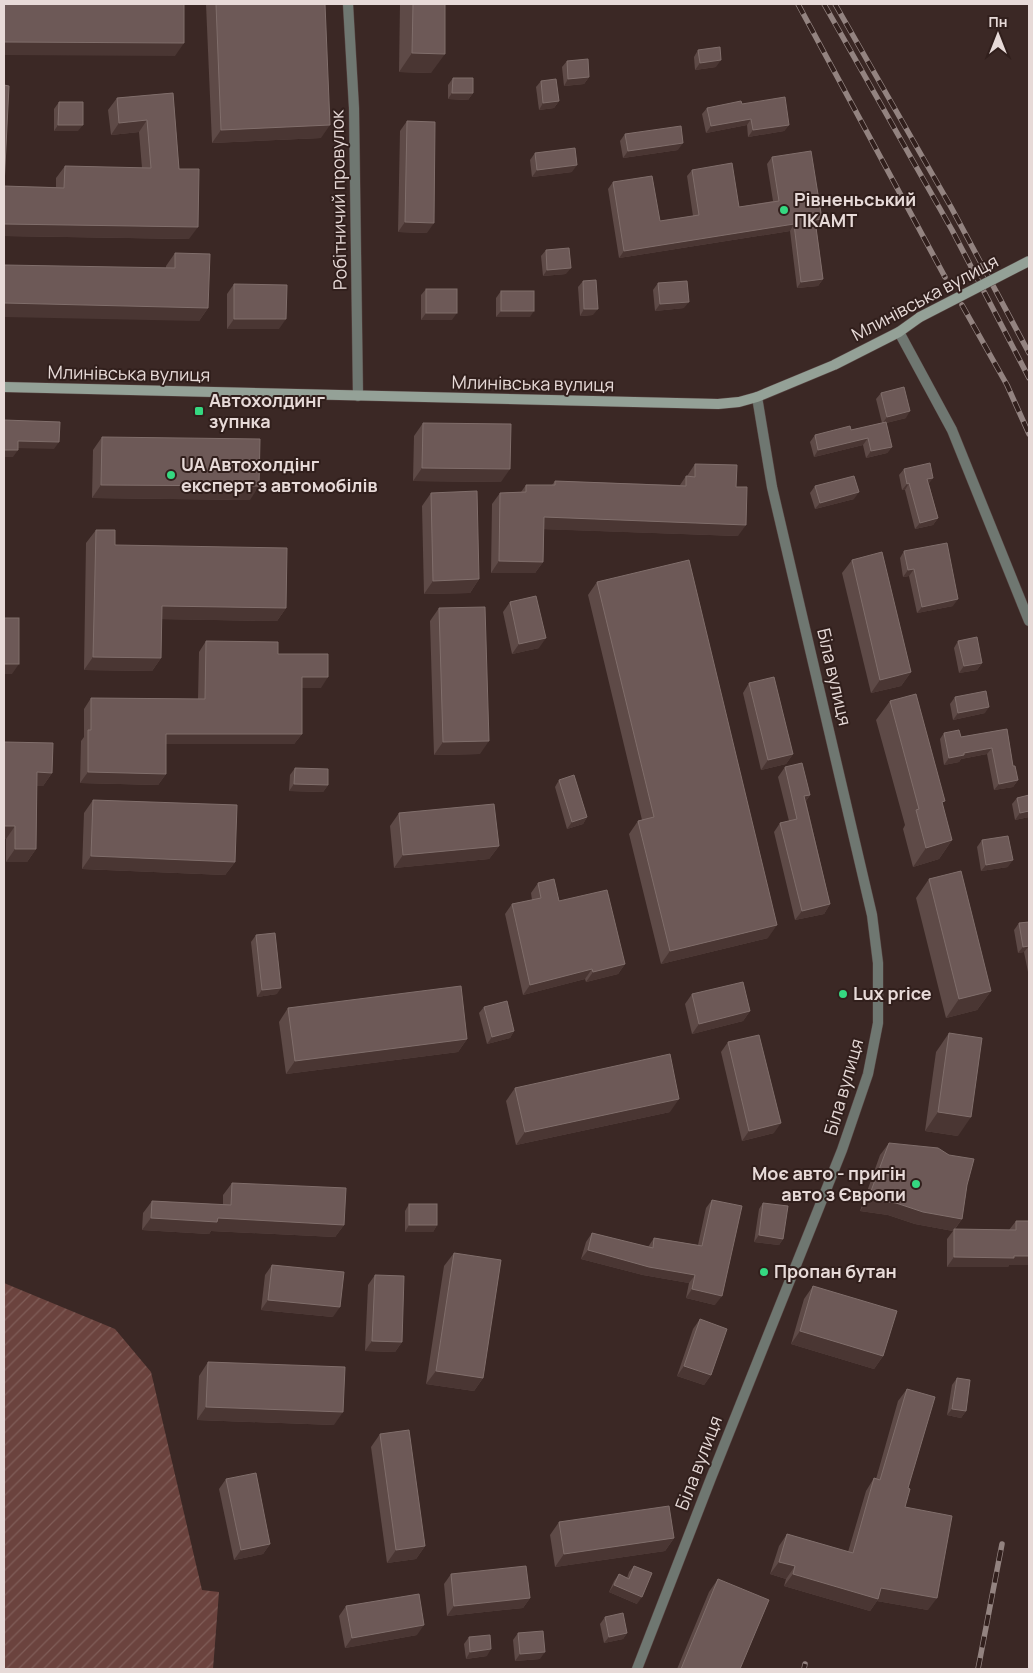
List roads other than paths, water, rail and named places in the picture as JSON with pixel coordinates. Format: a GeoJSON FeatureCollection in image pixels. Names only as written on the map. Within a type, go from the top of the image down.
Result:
{"type":"FeatureCollection","features":[{"type":"Feature","properties":{"kind":"main road","name":"Млинівська вулиця"},"geometry":{"type":"LineString","coordinates":[[4,387],[718,404],[739,402],[756,397],[834,364],[898,332],[920,317],[1029,262]]}},
{"type":"Feature","properties":{"kind":"street","name":"Робітничий провулок"},"geometry":{"type":"LineString","coordinates":[[348,4],[354,108],[358,396]]}},
{"type":"Feature","properties":{"kind":"street"},"geometry":{"type":"LineString","coordinates":[[898,332],[952,430],[1029,621]]}},
{"type":"Feature","properties":{"kind":"street","name":"Біла вулиця"},"geometry":{"type":"LineString","coordinates":[[637,1669],[842,1150],[868,1074],[878,1023],[878,963],[872,915],[772,487],[756,397]]}},
{"type":"Feature","properties":{"kind":"railway"},"geometry":{"type":"LineString","coordinates":[[798,4],[945,277]]}},
{"type":"Feature","properties":{"kind":"railway"},"geometry":{"type":"LineString","coordinates":[[824,4],[952,230],[1029,378]]}},
{"type":"Feature","properties":{"kind":"railway"},"geometry":{"type":"LineString","coordinates":[[835,4],[951,207],[1029,353]]}},
{"type":"Feature","properties":{"kind":"railway"},"geometry":{"type":"LineString","coordinates":[[962,305],[1007,385],[1029,434]]}},
{"type":"Feature","properties":{"kind":"railway"},"geometry":{"type":"LineString","coordinates":[[978,1669],[1002,1544]]}},
{"type":"Feature","properties":{"kind":"railway"},"geometry":{"type":"LineString","coordinates":[[804,1669],[805,1664]]}},
{"type":"Feature","properties":{"kind":"place","name":"Рівненьський ПКАМТ"},"geometry":{"type":"Point","coordinates":[784,210]}},
{"type":"Feature","properties":{"kind":"place","name":"Автохолдинг зупнка"},"geometry":{"type":"Point","coordinates":[199,411]}},
{"type":"Feature","properties":{"kind":"place","name":"UA Автохолдінг експерт з автомобілів"},"geometry":{"type":"Point","coordinates":[171,475]}},
{"type":"Feature","properties":{"kind":"place","name":"Lux price"},"geometry":{"type":"Point","coordinates":[843,994]}},
{"type":"Feature","properties":{"kind":"place","name":"Моє авто - пригін авто з Європи"},"geometry":{"type":"Point","coordinates":[916,1184]}},
{"type":"Feature","properties":{"kind":"place","name":"Пропан бутан"},"geometry":{"type":"Point","coordinates":[764,1272]}}]}
